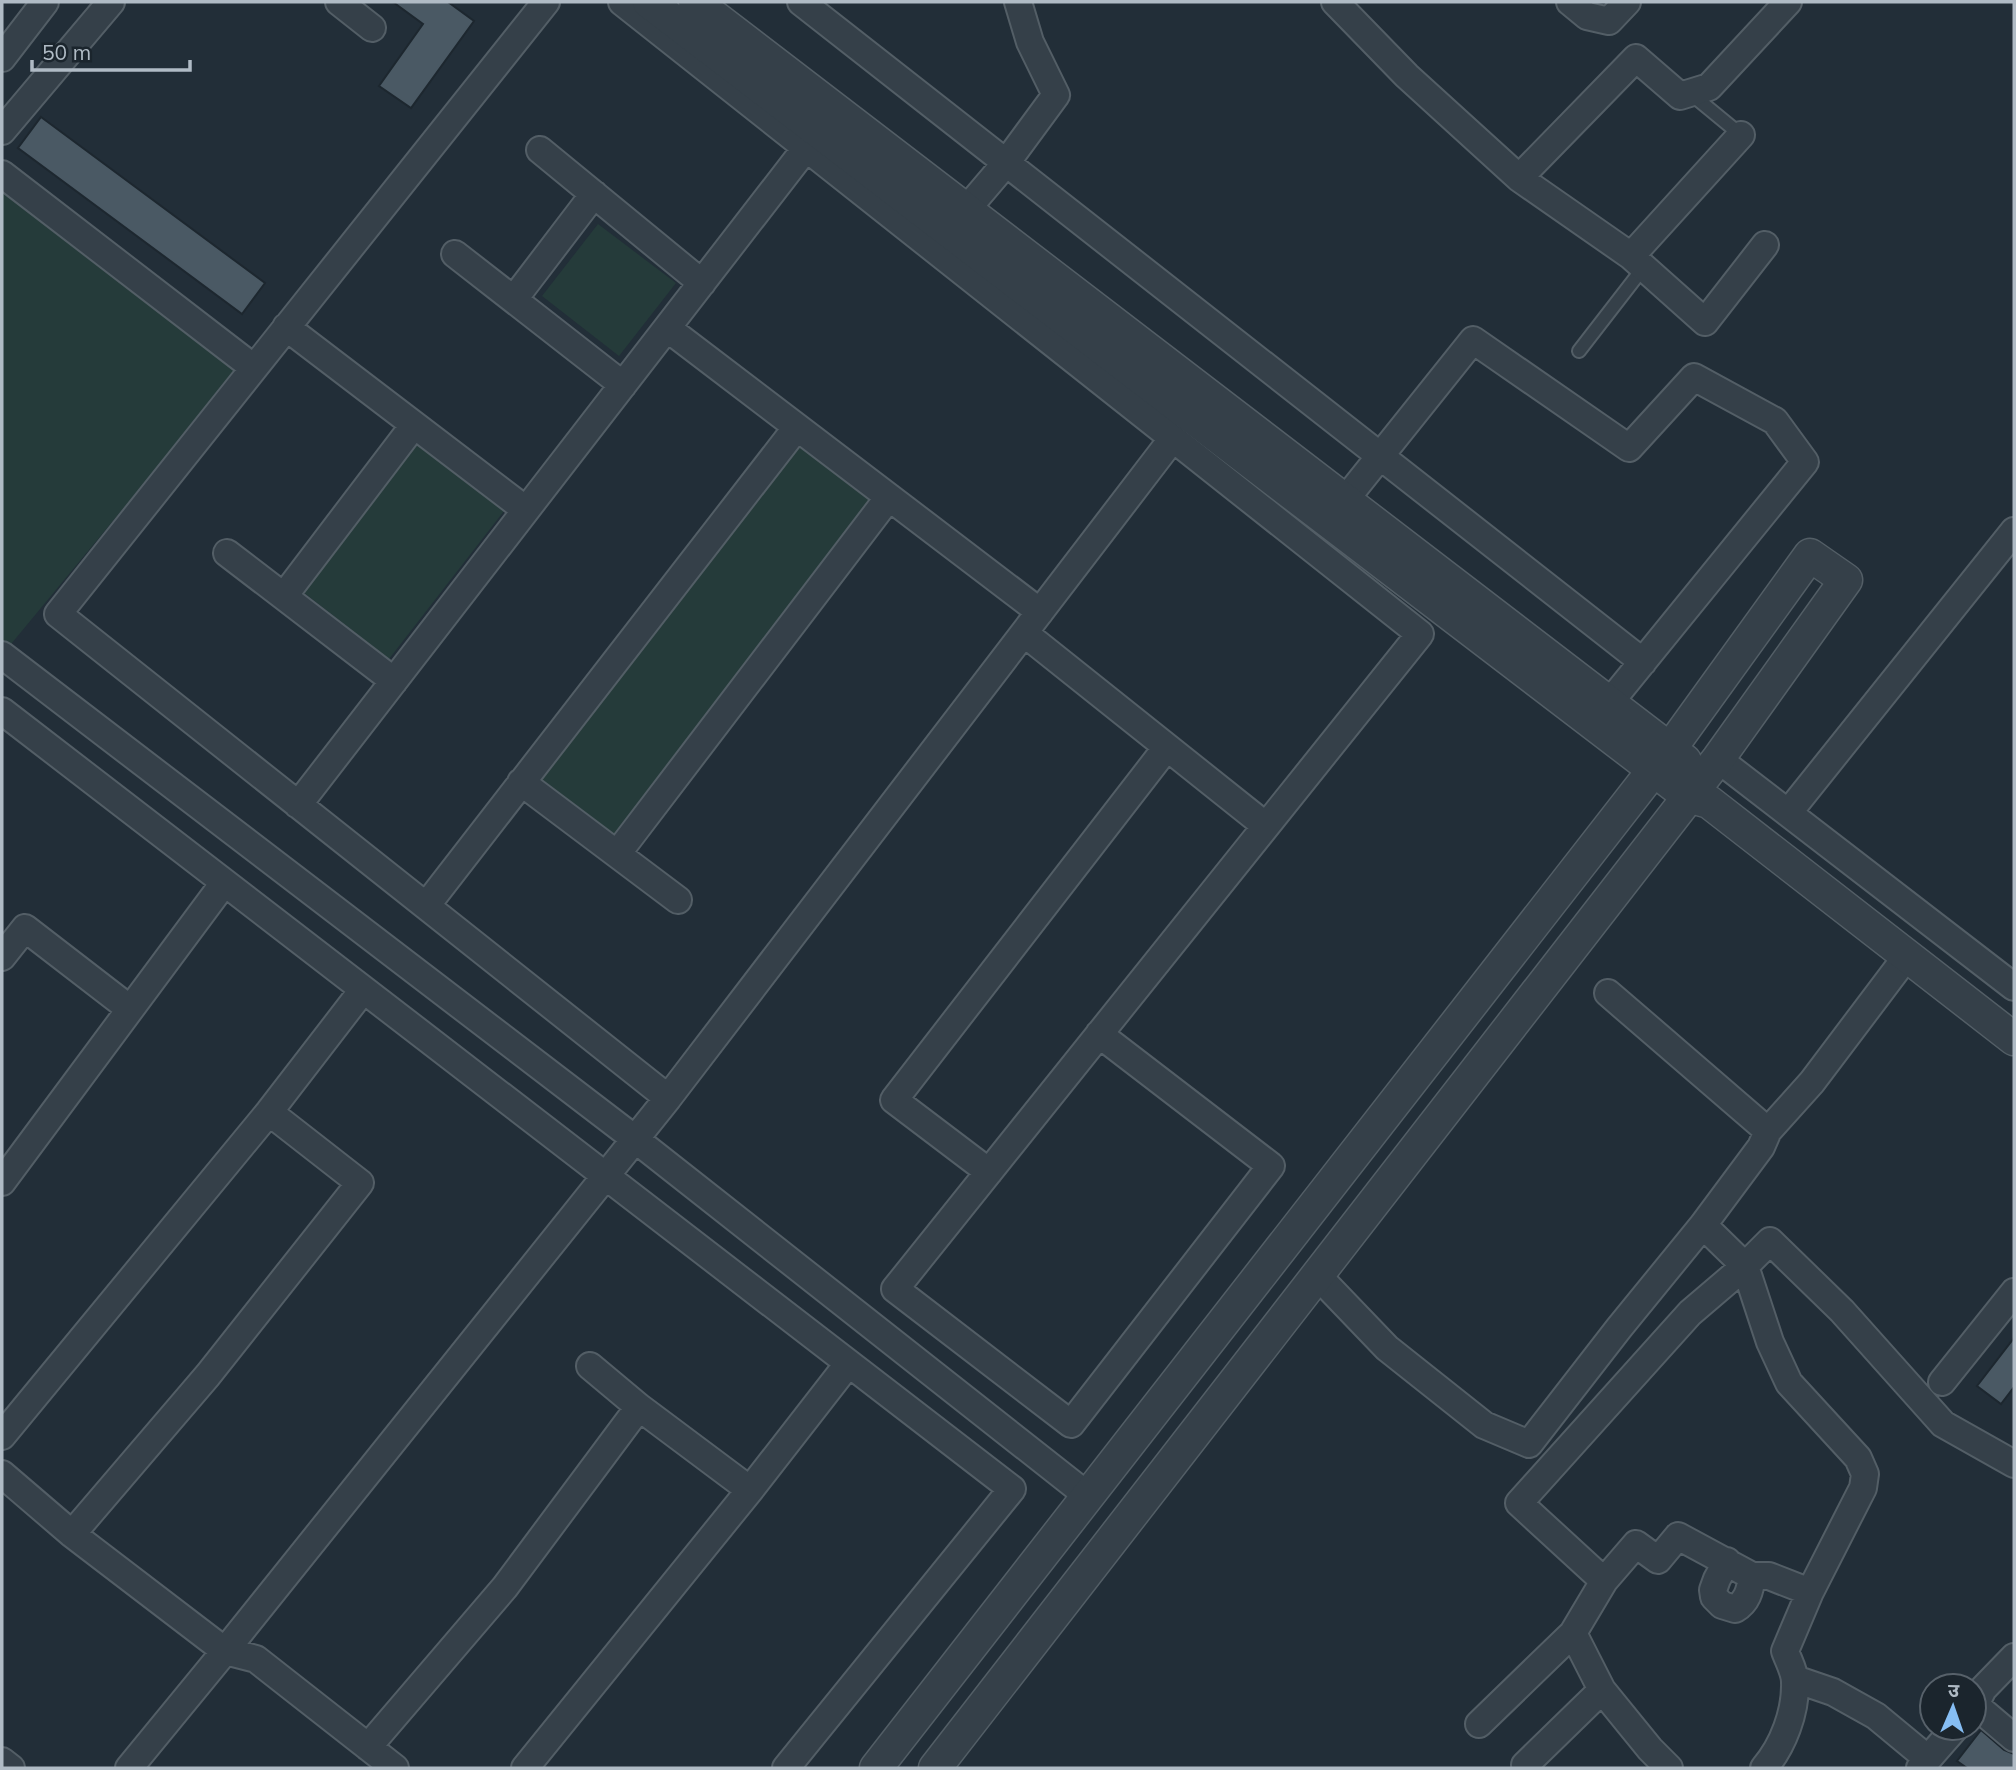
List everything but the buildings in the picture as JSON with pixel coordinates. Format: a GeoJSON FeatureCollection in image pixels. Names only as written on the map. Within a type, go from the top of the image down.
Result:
{"type":"FeatureCollection","features":[{"type":"Feature","properties":{"kind":"street"},"geometry":{"type":"LineString","coordinates":[[2,58],[45,2]]}},
{"type":"Feature","properties":{"kind":"street"},"geometry":{"type":"LineString","coordinates":[[2,131],[111,2]]}},
{"type":"Feature","properties":{"kind":"street"},"geometry":{"type":"LineString","coordinates":[[339,2],[372,28]]}},
{"type":"Feature","properties":{"kind":"street"},"geometry":{"type":"LineString","coordinates":[[546,2],[58,614],[668,1098]]}},
{"type":"Feature","properties":{"kind":"street"},"geometry":{"type":"LineString","coordinates":[[622,2],[1420,634],[895,1289],[1071,1424],[1271,1166],[1100,1034]]}},
{"type":"Feature","properties":{"kind":"street"},"geometry":{"type":"LineString","coordinates":[[649,2],[1662,759],[1705,783],[1788,813],[2014,987]]}},
{"type":"Feature","properties":{"kind":"street"},"geometry":{"type":"LineString","coordinates":[[695,2],[1610,702],[1662,759]]}},
{"type":"Feature","properties":{"kind":"street"},"geometry":{"type":"LineString","coordinates":[[801,2],[1643,662]]}},
{"type":"Feature","properties":{"kind":"street"},"geometry":{"type":"LineString","coordinates":[[966,210],[1006,163],[1056,95],[1030,42],[1018,2]]}},
{"type":"Feature","properties":{"kind":"street"},"geometry":{"type":"LineString","coordinates":[[1335,2],[1407,76],[1519,178],[1637,262],[1705,322],[1765,245]]}},
{"type":"Feature","properties":{"kind":"street"},"geometry":{"type":"LineString","coordinates":[[1570,2],[1587,16],[1618,11],[1636,58],[1680,96],[1709,87],[1788,2]]}},
{"type":"Feature","properties":{"kind":"street"},"geometry":{"type":"LineString","coordinates":[[1519,178],[1636,58]]}},
{"type":"Feature","properties":{"kind":"street"},"geometry":{"type":"LineString","coordinates":[[1637,262],[1741,135]]}},
{"type":"Feature","properties":{"kind":"street"},"geometry":{"type":"LineString","coordinates":[[298,805],[806,148]]}},
{"type":"Feature","properties":{"kind":"street"},"geometry":{"type":"LineString","coordinates":[[540,150],[702,283]]}},
{"type":"Feature","properties":{"kind":"street"},"geometry":{"type":"LineString","coordinates":[[2,174],[254,368]]}},
{"type":"Feature","properties":{"kind":"street"},"geometry":{"type":"LineString","coordinates":[[514,299],[594,194]]}},
{"type":"Feature","properties":{"kind":"street"},"geometry":{"type":"LineString","coordinates":[[455,254],[623,385]]}},
{"type":"Feature","properties":{"kind":"street"},"geometry":{"type":"LineString","coordinates":[[286,327],[526,510]]}},
{"type":"Feature","properties":{"kind":"street"},"geometry":{"type":"LineString","coordinates":[[667,328],[889,497],[1167,747],[1266,826]]}},
{"type":"Feature","properties":{"kind":"street"},"geometry":{"type":"LineString","coordinates":[[1345,500],[1473,340],[1629,448],[1694,377],[1775,421],[1805,463],[1610,702]]}},
{"type":"Feature","properties":{"kind":"street"},"geometry":{"type":"LineString","coordinates":[[284,596],[414,425]]}},
{"type":"Feature","properties":{"kind":"street"},"geometry":{"type":"LineString","coordinates":[[426,906],[797,426]]}},
{"type":"Feature","properties":{"kind":"street"},"geometry":{"type":"LineString","coordinates":[[129,1768],[606,1177],[1173,438]]}},
{"type":"Feature","properties":{"kind":"street"},"geometry":{"type":"LineString","coordinates":[[617,854],[889,497]]}},
{"type":"Feature","properties":{"kind":"street"},"geometry":{"type":"LineString","coordinates":[[1788,813],[2014,531]]}},
{"type":"Feature","properties":{"kind":"street"},"geometry":{"type":"LineString","coordinates":[[227,553],[394,681]]}},
{"type":"Feature","properties":{"kind":"street"},"geometry":{"type":"LineString","coordinates":[[876,1768],[1662,759],[1810,555],[1846,580],[1705,783],[1317,1275],[935,1768]]}},
{"type":"Feature","properties":{"kind":"street"},"geometry":{"type":"LineString","coordinates":[[2,655],[635,1139],[1088,1496]]}},
{"type":"Feature","properties":{"kind":"street"},"geometry":{"type":"LineString","coordinates":[[2,711],[1012,1489],[786,1768]]}},
{"type":"Feature","properties":{"kind":"street"},"geometry":{"type":"LineString","coordinates":[[989,1172],[894,1100],[1167,747]]}},
{"type":"Feature","properties":{"kind":"street"},"geometry":{"type":"LineString","coordinates":[[522,782],[678,900]]}},
{"type":"Feature","properties":{"kind":"street"},"geometry":{"type":"LineString","coordinates":[[1705,783],[1907,956],[2014,1040]]}},
{"type":"Feature","properties":{"kind":"street"},"geometry":{"type":"LineString","coordinates":[[2,1182],[224,883]]}},
{"type":"Feature","properties":{"kind":"street"},"geometry":{"type":"LineString","coordinates":[[2,957],[25,928],[130,1009]]}},
{"type":"Feature","properties":{"kind":"street"},"geometry":{"type":"LineString","coordinates":[[1544,1475],[1532,1458],[1529,1444],[1703,1225],[1761,1147],[1769,1131],[1812,1082],[1907,956]]}},
{"type":"Feature","properties":{"kind":"street"},"geometry":{"type":"LineString","coordinates":[[2,1436],[269,1112],[363,990]]}},
{"type":"Feature","properties":{"kind":"street"},"geometry":{"type":"LineString","coordinates":[[1608,993],[1769,1131]]}},
{"type":"Feature","properties":{"kind":"street"},"geometry":{"type":"LineString","coordinates":[[72,1534],[208,1375],[360,1183],[269,1112]]}},
{"type":"Feature","properties":{"kind":"street"},"geometry":{"type":"LineString","coordinates":[[1703,1225],[1745,1266],[1770,1342],[1789,1383],[1858,1458],[1865,1475],[1863,1488],[1810,1592],[1785,1651],[1795,1679],[1794,1701],[1776,1764]]}},
{"type":"Feature","properties":{"kind":"street"},"geometry":{"type":"LineString","coordinates":[[1604,1581],[1519,1503],[1690,1313],[1770,1241],[1842,1311],[1943,1424],[2014,1464]]}},
{"type":"Feature","properties":{"kind":"street"},"geometry":{"type":"LineString","coordinates":[[1317,1275],[1387,1348],[1473,1417],[1484,1425],[1529,1444]]}},
{"type":"Feature","properties":{"kind":"street"},"geometry":{"type":"LineString","coordinates":[[1942,1382],[2014,1292]]}},
{"type":"Feature","properties":{"kind":"street"},"geometry":{"type":"LineString","coordinates":[[525,1768],[750,1490],[848,1364]]}},
{"type":"Feature","properties":{"kind":"street"},"geometry":{"type":"LineString","coordinates":[[590,1366],[639,1407],[750,1490]]}},
{"type":"Feature","properties":{"kind":"street"},"geometry":{"type":"LineString","coordinates":[[368,1747],[505,1587],[639,1407]]}},
{"type":"Feature","properties":{"kind":"street"},"geometry":{"type":"LineString","coordinates":[[2,1474],[72,1534],[225,1651],[256,1659],[395,1768]]}},
{"type":"Feature","properties":{"kind":"street"},"geometry":{"type":"LineString","coordinates":[[1479,1724],[1573,1633],[1604,1581],[1636,1544],[1658,1560],[1678,1536],[1752,1576],[1769,1576],[1810,1592]]}},
{"type":"Feature","properties":{"kind":"street"},"geometry":{"type":"LineString","coordinates":[[1727,1561],[1713,1590],[1714,1597],[1722,1605],[1735,1609],[1742,1604],[1748,1596],[1752,1576]]}},
{"type":"Feature","properties":{"kind":"street"},"geometry":{"type":"LineString","coordinates":[[1573,1633],[1602,1690],[1650,1749],[1670,1768]]}},
{"type":"Feature","properties":{"kind":"street"},"geometry":{"type":"LineString","coordinates":[[1988,1684],[2014,1657]]}},
{"type":"Feature","properties":{"kind":"street"},"geometry":{"type":"LineString","coordinates":[[1795,1679],[1833,1692],[1876,1716],[1924,1763],[1943,1742]]}},
{"type":"Feature","properties":{"kind":"street"},"geometry":{"type":"LineString","coordinates":[[1525,1765],[1602,1690]]}},
{"type":"Feature","properties":{"kind":"street"},"geometry":{"type":"LineString","coordinates":[[1988,1717],[2014,1738]]}},
{"type":"Feature","properties":{"kind":"street"},"geometry":{"type":"LineString","coordinates":[[2,1761],[11,1768]]}},
{"type":"Feature","properties":{"kind":"lane"},"geometry":{"type":"LineString","coordinates":[[1690,93],[1741,135]]}},
{"type":"Feature","properties":{"kind":"lane"},"geometry":{"type":"LineString","coordinates":[[1579,351],[1637,262]]}},
{"type":"Feature","properties":{"kind":"green space"},"geometry":{"type":"Polygon","coordinates":[[[2,180],[247,359],[2,655],[2,180]]]}},
{"type":"Feature","properties":{"kind":"green space"},"geometry":{"type":"Polygon","coordinates":[[[598,224],[676,283],[619,356],[542,296],[598,224]]]}},
{"type":"Feature","properties":{"kind":"green space"},"geometry":{"type":"Polygon","coordinates":[[[796,443],[873,501],[615,837],[538,779],[796,443]]]}},
{"type":"Feature","properties":{"kind":"green space"},"geometry":{"type":"Polygon","coordinates":[[[418,444],[504,511],[389,659],[303,592],[418,444]]]}}]}
